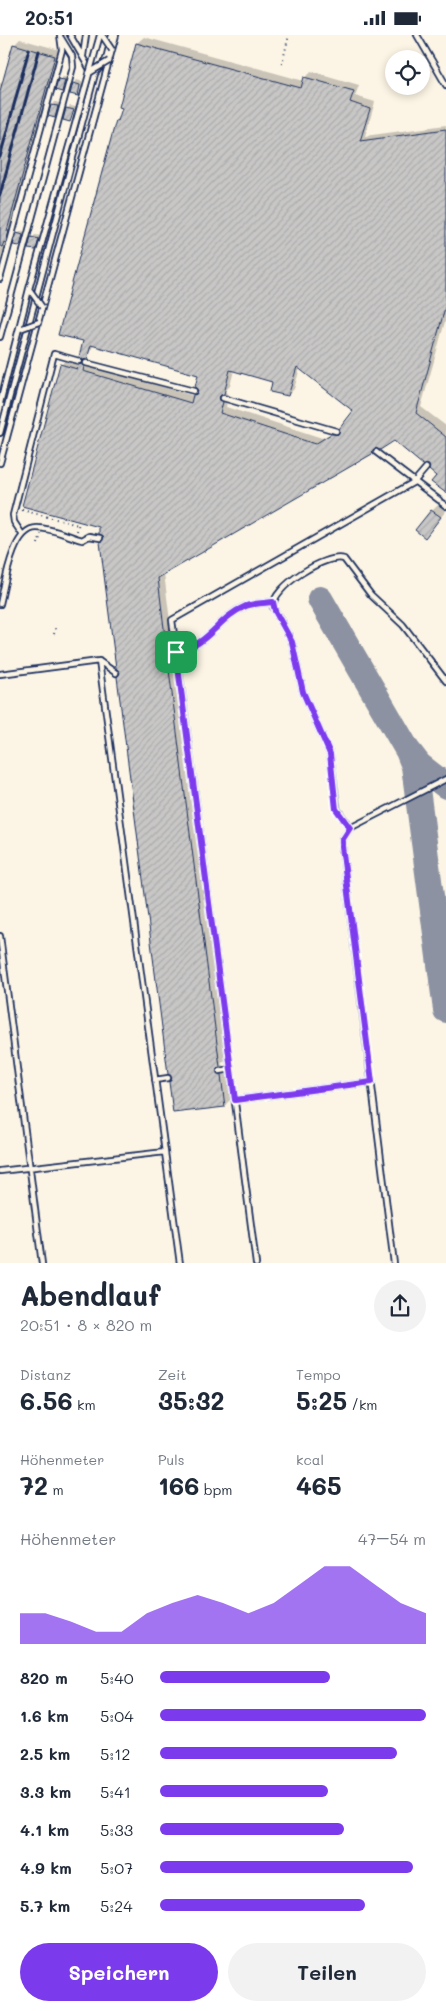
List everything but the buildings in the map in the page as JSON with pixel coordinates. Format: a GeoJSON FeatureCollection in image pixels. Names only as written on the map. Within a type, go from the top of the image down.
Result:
{"type":"FeatureCollection","features":[{"type":"Feature","properties":{"kind":"lane"},"geometry":{"type":"LineString","coordinates":[[70,35],[92,75],[92,87]]}},
{"type":"Feature","properties":{"kind":"lane"},"geometry":{"type":"LineString","coordinates":[[84,59],[83,47],[86,35]]}},
{"type":"Feature","properties":{"kind":"lane"},"geometry":{"type":"LineString","coordinates":[[101,35],[112,50]]}},
{"type":"Feature","properties":{"kind":"lane"},"geometry":{"type":"LineString","coordinates":[[0,403],[29,289],[101,35]]}},
{"type":"Feature","properties":{"kind":"lane"},"geometry":{"type":"LineString","coordinates":[[0,463],[112,50],[114,35]]}},
{"type":"Feature","properties":{"kind":"lane"},"geometry":{"type":"LineString","coordinates":[[0,433],[95,74],[106,59],[114,35]]}},
{"type":"Feature","properties":{"kind":"lane"},"geometry":{"type":"LineString","coordinates":[[417,35],[446,85]]}},
{"type":"Feature","properties":{"kind":"lane"},"geometry":{"type":"LineString","coordinates":[[0,279],[62,50],[60,36]]}},
{"type":"Feature","properties":{"kind":"lane"},"geometry":{"type":"LineString","coordinates":[[0,337],[73,67],[72,57],[60,36]]}},
{"type":"Feature","properties":{"kind":"lane"},"geometry":{"type":"LineString","coordinates":[[89,73],[109,61]]}},
{"type":"Feature","properties":{"kind":"lane"},"geometry":{"type":"LineString","coordinates":[[29,289],[42,307]]}},
{"type":"Feature","properties":{"kind":"lane"},"geometry":{"type":"LineString","coordinates":[[20,329],[39,322]]}},
{"type":"Feature","properties":{"kind":"lane"},"geometry":{"type":"LineString","coordinates":[[22,534],[14,522],[13,515],[54,355],[79,361]]}},
{"type":"Feature","properties":{"kind":"lane"},"geometry":{"type":"LineString","coordinates":[[86,363],[194,391]]}},
{"type":"Feature","properties":{"kind":"lane"},"geometry":{"type":"LineString","coordinates":[[224,399],[336,431]]}},
{"type":"Feature","properties":{"kind":"lane"},"geometry":{"type":"LineString","coordinates":[[376,452],[442,503]]}},
{"type":"Feature","properties":{"kind":"lane"},"geometry":{"type":"LineString","coordinates":[[256,1263],[172,620],[414,482],[426,468]]}},
{"type":"Feature","properties":{"kind":"lane"},"geometry":{"type":"LineString","coordinates":[[0,604],[16,543],[22,534],[38,528],[82,539],[89,536],[100,538]]}},
{"type":"Feature","properties":{"kind":"lane"},"geometry":{"type":"LineString","coordinates":[[350,828],[336,809],[330,754],[303,692],[292,642],[275,611],[273,602],[281,589],[298,576],[333,557],[344,559],[371,595],[406,629],[446,681]]}},
{"type":"Feature","properties":{"kind":"lane"},"geometry":{"type":"LineString","coordinates":[[176,652],[195,647],[203,642],[236,611],[248,605],[273,602]]}},
{"type":"Feature","properties":{"kind":"lane"},"geometry":{"type":"LineString","coordinates":[[99,661],[180,1263]]}},
{"type":"Feature","properties":{"kind":"lane"},"geometry":{"type":"LineString","coordinates":[[0,674],[99,661],[116,673]]}},
{"type":"Feature","properties":{"kind":"lane"},"geometry":{"type":"LineString","coordinates":[[168,666],[178,664]]}},
{"type":"Feature","properties":{"kind":"lane"},"geometry":{"type":"LineString","coordinates":[[394,1263],[342,846],[343,839],[350,828],[446,779]]}},
{"type":"Feature","properties":{"kind":"lane"},"geometry":{"type":"LineString","coordinates":[[0,936],[42,1263]]}},
{"type":"Feature","properties":{"kind":"lane"},"geometry":{"type":"LineString","coordinates":[[220,1071],[231,1069]]}},
{"type":"Feature","properties":{"kind":"lane"},"geometry":{"type":"LineString","coordinates":[[155,1080],[168,1078]]}},
{"type":"Feature","properties":{"kind":"lane"},"geometry":{"type":"LineString","coordinates":[[235,1100],[372,1082]]}},
{"type":"Feature","properties":{"kind":"lane"},"geometry":{"type":"LineString","coordinates":[[0,1171],[165,1152]]}},
{"type":"Feature","properties":{"kind":"path"},"geometry":{"type":"LineString","coordinates":[[282,64],[289,35]]}},
{"type":"Feature","properties":{"kind":"path"},"geometry":{"type":"LineString","coordinates":[[13,515],[22,510],[78,525]]}},
{"type":"Feature","properties":{"kind":"path"},"geometry":{"type":"LineString","coordinates":[[54,634],[56,626]]}},
{"type":"Feature","properties":{"kind":"taxiway"},"geometry":{"type":"LineString","coordinates":[[320,599],[408,751],[414,766],[446,1010]]}},
{"type":"Feature","properties":{"kind":"taxiway"},"geometry":{"type":"LineString","coordinates":[[409,752],[419,765],[446,786]]}},
{"type":"Feature","properties":{"kind":"railway"},"geometry":{"type":"LineString","coordinates":[[0,157],[29,49]]}},
{"type":"Feature","properties":{"kind":"railway"},"geometry":{"type":"LineString","coordinates":[[0,195],[39,51]]}},
{"type":"Feature","properties":{"kind":"route"},"geometry":{"type":"LineString","coordinates":[[273,602],[273,607],[292,642],[296,653],[303,692],[330,754],[336,809],[350,828],[343,839],[342,846],[372,1082],[235,1100],[176,652],[195,647],[203,642],[236,611],[248,605],[258,603],[273,602]]}}]}
